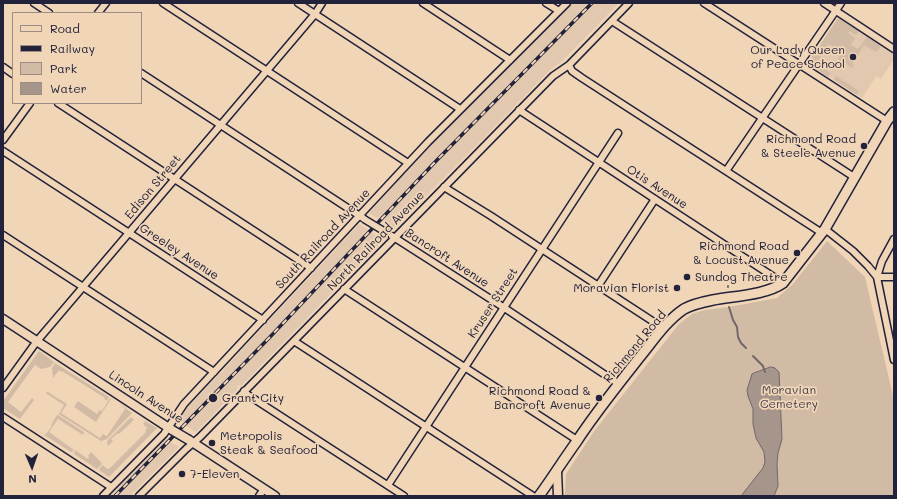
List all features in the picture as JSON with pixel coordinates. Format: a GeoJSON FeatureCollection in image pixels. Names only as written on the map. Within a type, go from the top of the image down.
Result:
{"type":"FeatureCollection","features":[{"type":"Feature","properties":{"kind":"main road","name":"Richmond Road"},"geometry":{"type":"LineString","coordinates":[[539,496],[577,440],[619,384],[663,328],[678,314],[690,306],[703,302],[767,291],[783,283],[823,231],[887,121],[894,112]]}},
{"type":"Feature","properties":{"kind":"street"},"geometry":{"type":"LineString","coordinates":[[34,3],[48,12]]}},
{"type":"Feature","properties":{"kind":"street"},"geometry":{"type":"LineString","coordinates":[[99,12],[106,3]]}},
{"type":"Feature","properties":{"kind":"street"},"geometry":{"type":"LineString","coordinates":[[163,3],[408,163]]}},
{"type":"Feature","properties":{"kind":"street"},"geometry":{"type":"LineString","coordinates":[[298,3],[460,109]]}},
{"type":"Feature","properties":{"kind":"street","name":"Edison Street"},"geometry":{"type":"LineString","coordinates":[[3,388],[37,341],[315,14],[322,3]]}},
{"type":"Feature","properties":{"kind":"street"},"geometry":{"type":"LineString","coordinates":[[422,3],[510,60]]}},
{"type":"Feature","properties":{"kind":"street"},"geometry":{"type":"LineString","coordinates":[[546,3],[558,11]]}},
{"type":"Feature","properties":{"kind":"street","name":"South Railroad Avenue"},"geometry":{"type":"LineString","coordinates":[[103,496],[170,428],[184,404],[311,268],[362,217],[408,163],[566,3]]}},
{"type":"Feature","properties":{"kind":"street","name":"North Railroad Avenue"},"geometry":{"type":"LineString","coordinates":[[139,496],[191,442],[294,341],[519,110],[553,76],[569,64],[629,3]]}},
{"type":"Feature","properties":{"kind":"street"},"geometry":{"type":"LineString","coordinates":[[704,3],[887,121]]}},
{"type":"Feature","properties":{"kind":"street"},"geometry":{"type":"LineString","coordinates":[[824,3],[894,49]]}},
{"type":"Feature","properties":{"kind":"street"},"geometry":{"type":"LineString","coordinates":[[726,171],[841,3]]}},
{"type":"Feature","properties":{"kind":"street"},"geometry":{"type":"LineString","coordinates":[[612,20],[854,177]]}},
{"type":"Feature","properties":{"kind":"street"},"geometry":{"type":"LineString","coordinates":[[569,64],[573,72],[582,78],[853,251],[877,277],[894,359]]}},
{"type":"Feature","properties":{"kind":"street"},"geometry":{"type":"LineString","coordinates":[[3,67],[12,73]]}},
{"type":"Feature","properties":{"kind":"street","name":"Bancroft Avenue"},"geometry":{"type":"LineString","coordinates":[[142,73],[619,384]]}},
{"type":"Feature","properties":{"kind":"street"},"geometry":{"type":"LineString","coordinates":[[3,140],[29,104]]}},
{"type":"Feature","properties":{"kind":"street"},"geometry":{"type":"LineString","coordinates":[[60,104],[311,268]]}},
{"type":"Feature","properties":{"kind":"street","name":"Otis Avenue"},"geometry":{"type":"LineString","coordinates":[[519,110],[783,283]]}},
{"type":"Feature","properties":{"kind":"street","name":"Kruser Street"},"geometry":{"type":"LineString","coordinates":[[388,485],[618,133]]}},
{"type":"Feature","properties":{"kind":"street","name":"Greeley Avenue"},"geometry":{"type":"LineString","coordinates":[[3,151],[263,320]]}},
{"type":"Feature","properties":{"kind":"street"},"geometry":{"type":"LineString","coordinates":[[444,187],[663,328]]}},
{"type":"Feature","properties":{"kind":"street"},"geometry":{"type":"LineString","coordinates":[[598,286],[655,199]]}},
{"type":"Feature","properties":{"kind":"street"},"geometry":{"type":"LineString","coordinates":[[3,235],[214,372]]}},
{"type":"Feature","properties":{"kind":"street"},"geometry":{"type":"LineString","coordinates":[[877,277],[882,261],[894,239]]}},
{"type":"Feature","properties":{"kind":"street"},"geometry":{"type":"LineString","coordinates":[[877,277],[894,277]]}},
{"type":"Feature","properties":{"kind":"street"},"geometry":{"type":"LineString","coordinates":[[344,289],[577,440]]}},
{"type":"Feature","properties":{"kind":"street","name":"Lincoln Avenue"},"geometry":{"type":"LineString","coordinates":[[3,319],[275,496]]}},
{"type":"Feature","properties":{"kind":"street"},"geometry":{"type":"LineString","coordinates":[[294,341],[533,496]]}},
{"type":"Feature","properties":{"kind":"street"},"geometry":{"type":"LineString","coordinates":[[244,391],[404,496]]}},
{"type":"Feature","properties":{"kind":"street"},"geometry":{"type":"LineString","coordinates":[[3,417],[111,488]]}},
{"type":"Feature","properties":{"kind":"street"},"geometry":{"type":"LineString","coordinates":[[557,471],[558,496]]}},
{"type":"Feature","properties":{"kind":"street"},"geometry":{"type":"LineString","coordinates":[[259,496],[264,489]]}},
{"type":"Feature","properties":{"kind":"shaded area"},"geometry":{"type":"Polygon","coordinates":[[[573,3],[619,3],[562,61],[550,70],[394,228],[369,213],[430,146],[573,3]]]}},
{"type":"Feature","properties":{"kind":"shaded area","name":"Our Lady Queen of Peace School"},"geometry":{"type":"Polygon","coordinates":[[[838,18],[894,54],[894,59],[881,79],[876,76],[862,98],[808,63],[838,18]]]}},
{"type":"Feature","properties":{"kind":"shaded area"},"geometry":{"type":"Polygon","coordinates":[[[359,224],[383,240],[241,386],[238,385],[237,390],[196,432],[179,421],[186,409],[220,373],[223,372],[224,369],[359,224]]]}},
{"type":"Feature","properties":{"kind":"shaded area"},"geometry":{"type":"Polygon","coordinates":[[[166,439],[179,447],[130,496],[110,496],[166,439]]]}},
{"type":"Feature","properties":{"kind":"green space"},"geometry":{"type":"Polygon","coordinates":[[[838,18],[859,31],[856,35],[850,31],[848,33],[855,38],[851,45],[858,49],[867,37],[881,46],[876,52],[864,45],[852,64],[854,65],[852,68],[838,59],[842,52],[829,44],[818,61],[823,65],[822,67],[831,73],[828,77],[808,63],[838,18]]]}},
{"type":"Feature","properties":{"kind":"green space"},"geometry":{"type":"Polygon","coordinates":[[[836,76],[859,91],[857,95],[834,80],[836,76]]]}},
{"type":"Feature","properties":{"kind":"green space","name":"Moravian Cemetery"},"geometry":{"type":"Polygon","coordinates":[[[827,241],[865,277],[894,400],[894,496],[565,496],[566,474],[595,430],[679,324],[692,314],[705,310],[777,298],[793,284],[827,241]]]}},
{"type":"Feature","properties":{"kind":"green space"},"geometry":{"type":"Polygon","coordinates":[[[39,351],[54,362],[50,367],[41,369],[35,365],[8,402],[21,412],[32,398],[34,400],[20,419],[3,408],[3,401],[39,351]]]}},
{"type":"Feature","properties":{"kind":"green space"},"geometry":{"type":"Polygon","coordinates":[[[55,363],[109,397],[107,401],[104,399],[105,398],[62,371],[61,372],[59,370],[53,378],[52,368],[55,363]]]}},
{"type":"Feature","properties":{"kind":"green space"},"geometry":{"type":"Polygon","coordinates":[[[46,392],[67,404],[61,413],[100,438],[103,434],[107,436],[125,409],[120,404],[132,413],[107,439],[101,441],[60,415],[59,414],[64,405],[46,392]]]}},
{"type":"Feature","properties":{"kind":"green space"},"geometry":{"type":"Polygon","coordinates":[[[110,398],[116,402],[111,399],[96,422],[74,407],[78,401],[97,414],[99,410],[102,411],[110,398]]]}},
{"type":"Feature","properties":{"kind":"green space"},"geometry":{"type":"Polygon","coordinates":[[[58,415],[84,432],[83,435],[58,419],[49,432],[74,450],[72,452],[30,426],[45,435],[58,415]]]}},
{"type":"Feature","properties":{"kind":"green space"},"geometry":{"type":"Polygon","coordinates":[[[131,417],[134,420],[119,434],[118,433],[111,439],[113,441],[108,446],[108,440],[131,417]]]}},
{"type":"Feature","properties":{"kind":"green space"},"geometry":{"type":"Polygon","coordinates":[[[145,421],[157,428],[109,477],[99,470],[103,465],[107,469],[110,468],[146,432],[145,431],[147,428],[143,424],[145,421]]]}},
{"type":"Feature","properties":{"kind":"green space"},"geometry":{"type":"Polygon","coordinates":[[[75,450],[88,459],[91,452],[102,464],[97,469],[74,454],[75,450]]]}},
{"type":"Feature","properties":{"kind":"water"},"geometry":{"type":"Polygon","coordinates":[[[771,367],[775,368],[779,372],[782,439],[777,464],[778,486],[774,496],[741,496],[763,468],[765,462],[764,452],[756,438],[753,424],[753,409],[747,390],[752,374],[771,367]]]}},
{"type":"Feature","properties":{"kind":"waterway"},"geometry":{"type":"LineString","coordinates":[[729,307],[737,327],[738,337],[746,348]]}},
{"type":"Feature","properties":{"kind":"waterway"},"geometry":{"type":"LineString","coordinates":[[753,356],[763,366],[765,372]]}},
{"type":"Feature","properties":{"kind":"railway"},"geometry":{"type":"LineString","coordinates":[[115,496],[270,337],[437,160],[592,3]]}},
{"type":"Feature","properties":{"kind":"place","name":"Our Lady Queen of Peace School"},"geometry":{"type":"Point","coordinates":[853,57]}},
{"type":"Feature","properties":{"kind":"place","name":"Richmond Road & Steele Avenue"},"geometry":{"type":"Point","coordinates":[864,146]}},
{"type":"Feature","properties":{"kind":"place","name":"Richmond Road & Locust Avenue"},"geometry":{"type":"Point","coordinates":[797,253]}},
{"type":"Feature","properties":{"kind":"place","name":"Sundog Theatre"},"geometry":{"type":"Point","coordinates":[687,277]}},
{"type":"Feature","properties":{"kind":"place","name":"Moravian Florist"},"geometry":{"type":"Point","coordinates":[677,288]}},
{"type":"Feature","properties":{"kind":"place","name":"Grant City"},"geometry":{"type":"Point","coordinates":[213,398]}},
{"type":"Feature","properties":{"kind":"place","name":"Richmond Road & Bancroft Avenue"},"geometry":{"type":"Point","coordinates":[599,398]}},
{"type":"Feature","properties":{"kind":"place","name":"Metropolis Steak & Seafood"},"geometry":{"type":"Point","coordinates":[212,443]}},
{"type":"Feature","properties":{"kind":"place","name":"7-Eleven"},"geometry":{"type":"Point","coordinates":[182,474]}}]}
